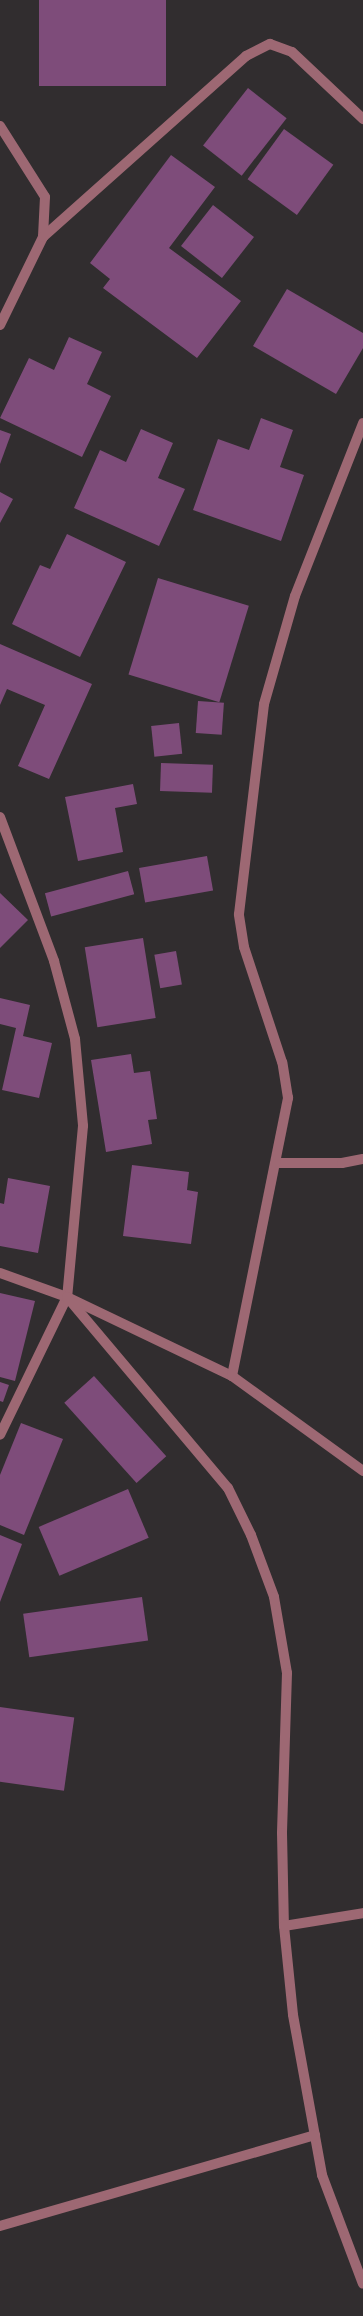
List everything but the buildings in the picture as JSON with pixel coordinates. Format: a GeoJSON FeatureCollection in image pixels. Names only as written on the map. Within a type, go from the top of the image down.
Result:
{"type":"FeatureCollection","features":[{"type":"Feature","properties":{"kind":"street"},"geometry":{"type":"LineString","coordinates":[[0,325],[43,237],[246,56],[270,44],[292,52],[363,119]]}},
{"type":"Feature","properties":{"kind":"street"},"geometry":{"type":"LineString","coordinates":[[0,126],[45,197],[43,237]]}},
{"type":"Feature","properties":{"kind":"street"},"geometry":{"type":"LineString","coordinates":[[232,1376],[277,1163],[288,1098],[282,1062],[244,947],[240,906],[264,704],[295,596],[363,423]]}},
{"type":"Feature","properties":{"kind":"street"},"geometry":{"type":"LineString","coordinates":[[0,817],[54,961],[75,1039],[83,1126],[67,1297],[0,1436]]}},
{"type":"Feature","properties":{"kind":"street"},"geometry":{"type":"LineString","coordinates":[[277,1163],[342,1163],[363,1159]]}},
{"type":"Feature","properties":{"kind":"street"},"geometry":{"type":"LineString","coordinates":[[0,1273],[67,1297],[232,1376],[363,1471]]}},
{"type":"Feature","properties":{"kind":"street"},"geometry":{"type":"LineString","coordinates":[[67,1297],[228,1488],[251,1535],[274,1597],[287,1673],[282,1833],[284,1926],[293,2015],[322,2176],[363,2284]]}},
{"type":"Feature","properties":{"kind":"street"},"geometry":{"type":"LineString","coordinates":[[284,1926],[363,1914]]}},
{"type":"Feature","properties":{"kind":"street"},"geometry":{"type":"LineString","coordinates":[[0,2226],[315,2135]]}}]}
